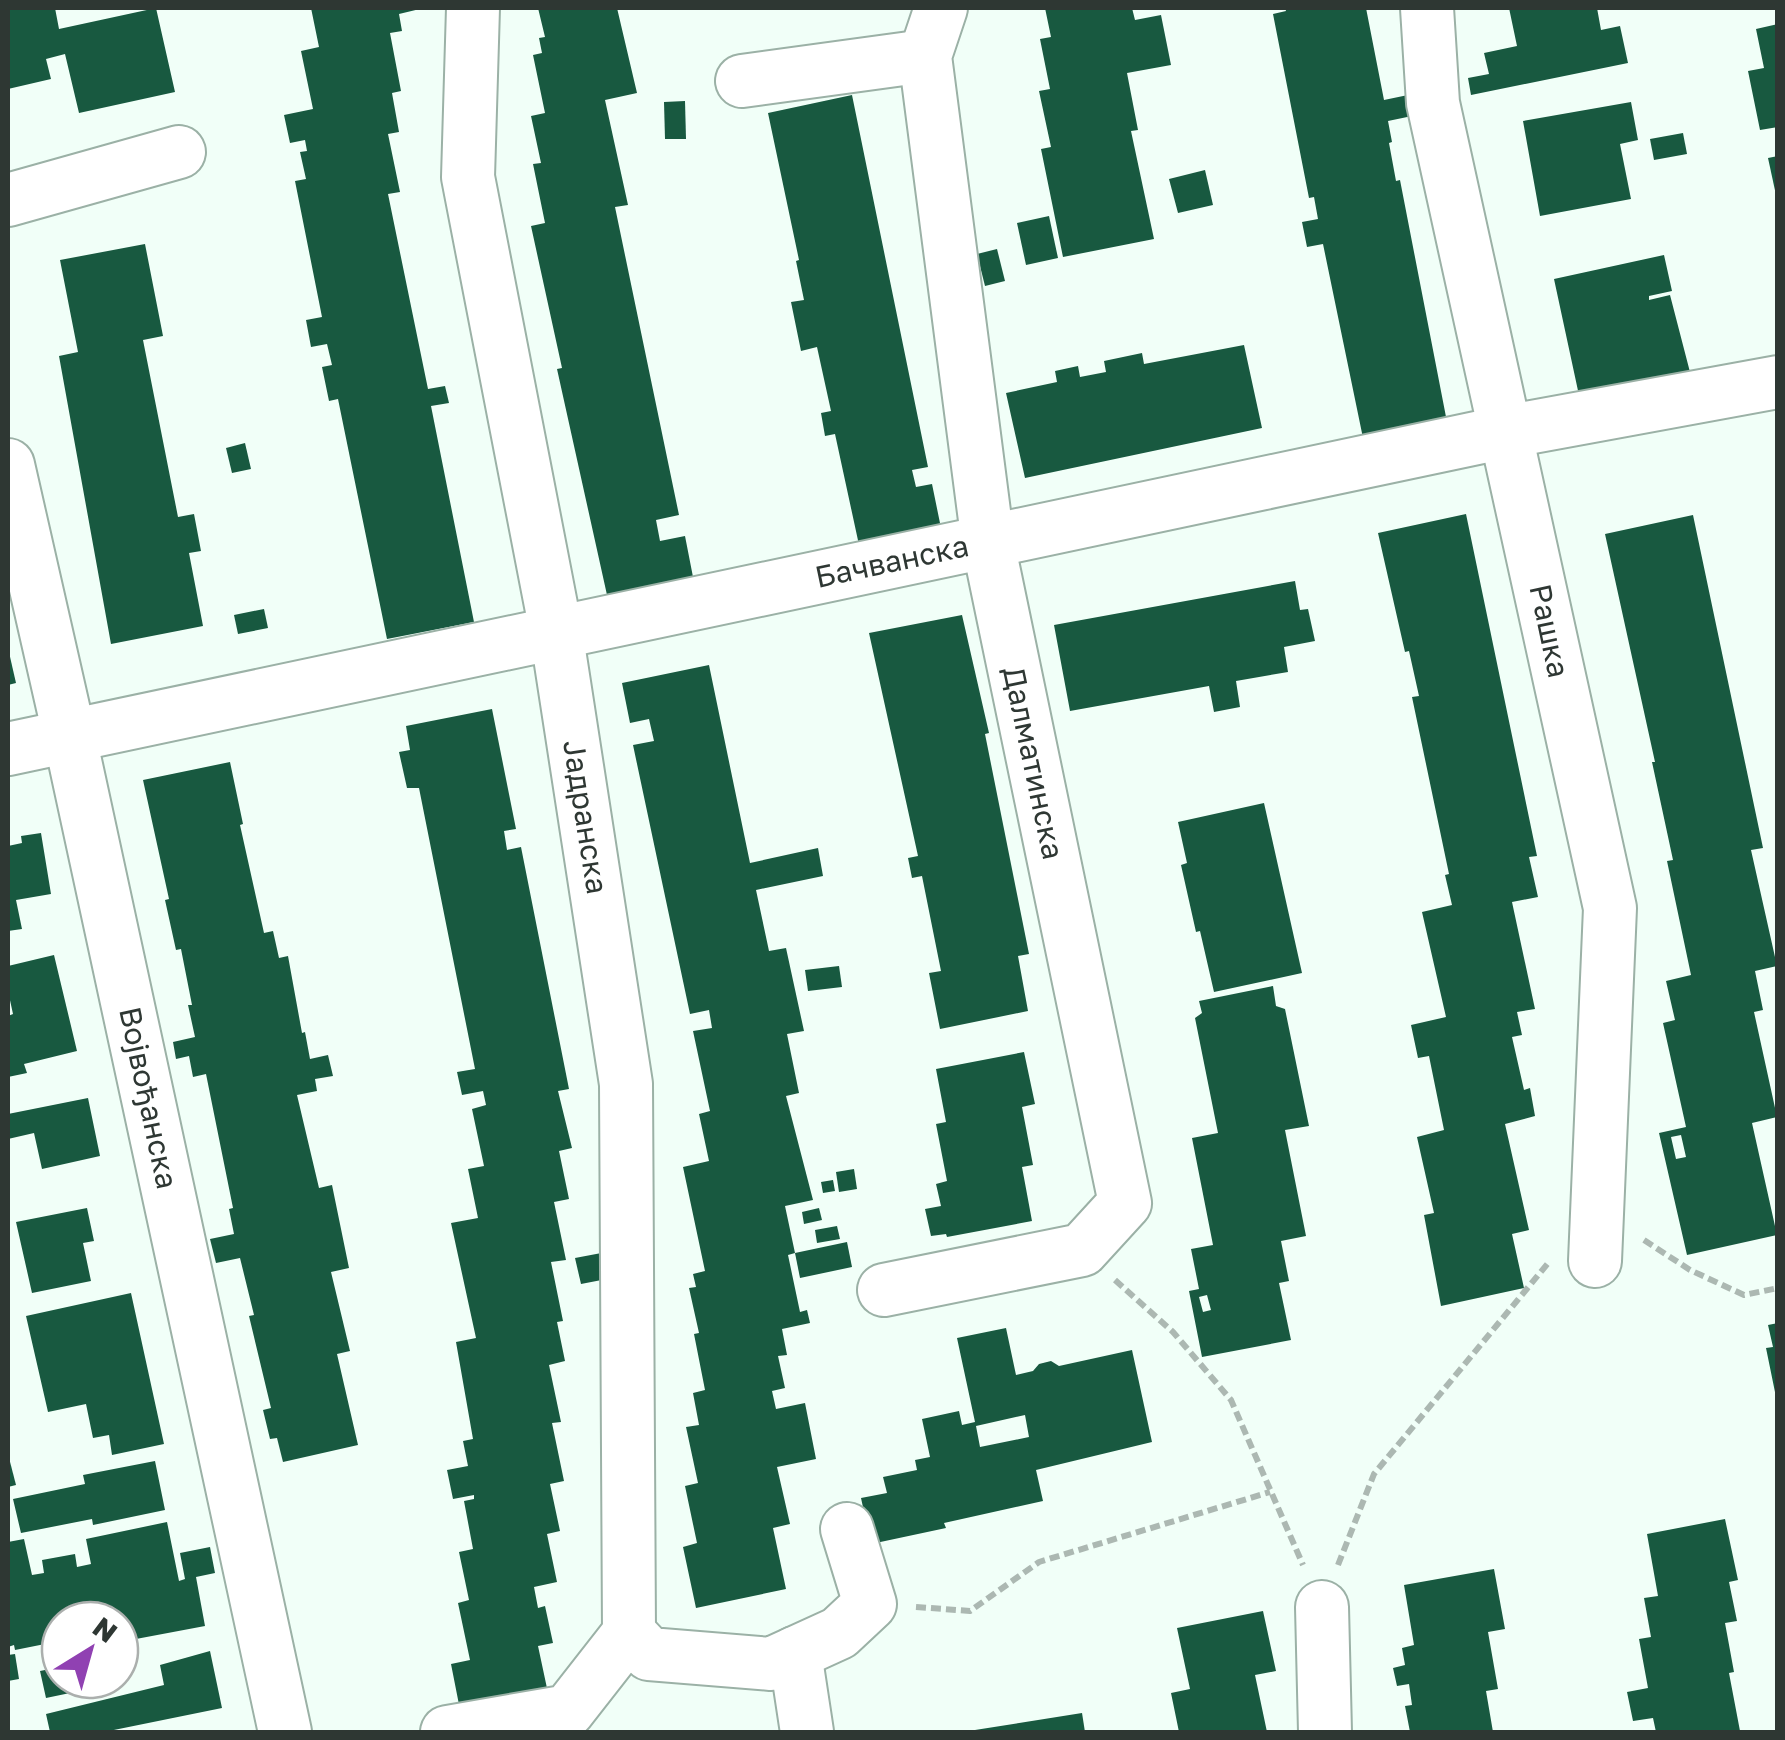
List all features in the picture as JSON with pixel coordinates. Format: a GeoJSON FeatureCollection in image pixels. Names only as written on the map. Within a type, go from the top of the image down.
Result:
{"type":"FeatureCollection","features":[{"type":"Feature","properties":{"kind":"street","name":"Јадранска"},"geometry":{"type":"LineString","coordinates":[[473,8],[468,177],[556,631],[626,1084],[629,1633]]}},
{"type":"Feature","properties":{"kind":"street","name":"Далматинска"},"geometry":{"type":"LineString","coordinates":[[941,8],[925,56],[988,542],[1125,1203],[1082,1250]]}},
{"type":"Feature","properties":{"kind":"street","name":"Рашка"},"geometry":{"type":"LineString","coordinates":[[1427,8],[1433,103],[1610,908],[1595,1261]]}},
{"type":"Feature","properties":{"kind":"street"},"geometry":{"type":"LineString","coordinates":[[742,82],[925,56]]}},
{"type":"Feature","properties":{"kind":"street"},"geometry":{"type":"LineString","coordinates":[[8,200],[179,152]]}},
{"type":"Feature","properties":{"kind":"street","name":"Бачванска"},"geometry":{"type":"LineString","coordinates":[[8,749],[1505,432],[1778,382]]}},
{"type":"Feature","properties":{"kind":"street","name":"Војвођанска"},"geometry":{"type":"LineString","coordinates":[[8,465],[285,1732]]}},
{"type":"Feature","properties":{"kind":"street"},"geometry":{"type":"LineString","coordinates":[[884,1290],[1082,1250]]}},
{"type":"Feature","properties":{"kind":"street"},"geometry":{"type":"LineString","coordinates":[[446,1732],[568,1712],[629,1633],[649,1654],[771,1664],[839,1633],[870,1604],[848,1529]]}},
{"type":"Feature","properties":{"kind":"street"},"geometry":{"type":"LineString","coordinates":[[1322,1607],[1324,1732]]}},
{"type":"Feature","properties":{"kind":"street"},"geometry":{"type":"LineString","coordinates":[[795,1653],[806,1732]]}},
{"type":"Feature","properties":{"kind":"path"},"geometry":{"type":"LineString","coordinates":[[1598,1210],[1690,1270],[1744,1295],[1778,1288]]}},
{"type":"Feature","properties":{"kind":"path"},"geometry":{"type":"LineString","coordinates":[[1082,1250],[1173,1332],[1231,1400],[1322,1607]]}},
{"type":"Feature","properties":{"kind":"path"},"geometry":{"type":"LineString","coordinates":[[1322,1607],[1374,1474],[1550,1262],[1595,1261]]}},
{"type":"Feature","properties":{"kind":"path"},"geometry":{"type":"LineString","coordinates":[[870,1604],[970,1611],[1039,1562],[1270,1492]]}},
{"type":"Feature","properties":{"kind":"building"},"geometry":{"type":"Polygon","coordinates":[[[8,8],[55,8],[59,29],[156,8],[175,92],[79,113],[65,54],[46,59],[51,79],[8,89],[8,8]]]}},
{"type":"Feature","properties":{"kind":"building"},"geometry":{"type":"Polygon","coordinates":[[[311,8],[424,8],[399,14],[402,31],[390,33],[401,91],[392,93],[399,132],[388,134],[400,192],[388,194],[428,389],[445,386],[449,403],[431,406],[474,622],[387,639],[338,399],[329,401],[322,367],[332,365],[327,344],[311,347],[306,320],[322,317],[295,181],[306,179],[300,152],[307,151],[305,140],[290,143],[284,115],[313,109],[301,51],[319,47],[311,8]]]}},
{"type":"Feature","properties":{"kind":"building"},"geometry":{"type":"Polygon","coordinates":[[[538,8],[617,8],[637,93],[605,100],[628,205],[615,207],[679,515],[656,520],[660,541],[685,536],[693,577],[607,595],[557,369],[562,368],[531,226],[545,223],[533,164],[541,163],[531,116],[545,113],[533,55],[542,53],[539,38],[545,37],[538,8]]]}},
{"type":"Feature","properties":{"kind":"building"},"geometry":{"type":"Polygon","coordinates":[[[1045,8],[1132,8],[1135,20],[1161,15],[1171,65],[1127,73],[1138,130],[1131,131],[1154,239],[1063,257],[1041,149],[1051,147],[1039,91],[1050,89],[1040,39],[1051,37],[1045,8]]]}},
{"type":"Feature","properties":{"kind":"building"},"geometry":{"type":"Polygon","coordinates":[[[1285,8],[1366,8],[1384,100],[1408,95],[1412,116],[1388,121],[1392,142],[1389,143],[1396,181],[1400,180],[1447,422],[1363,438],[1323,244],[1307,247],[1302,222],[1318,219],[1314,197],[1309,198],[1273,14],[1286,11],[1285,8]]]}},
{"type":"Feature","properties":{"kind":"building"},"geometry":{"type":"Polygon","coordinates":[[[1509,8],[1597,8],[1601,30],[1620,26],[1628,63],[1471,95],[1468,78],[1489,74],[1484,53],[1517,46],[1509,8]]]}},
{"type":"Feature","properties":{"kind":"building"},"geometry":{"type":"Polygon","coordinates":[[[1778,24],[1778,127],[1760,130],[1748,71],[1764,68],[1756,29],[1778,24]]]}},
{"type":"Feature","properties":{"kind":"building"},"geometry":{"type":"Polygon","coordinates":[[[852,95],[928,467],[912,470],[916,487],[932,484],[941,528],[859,545],[835,434],[825,436],[821,413],[831,411],[817,347],[801,351],[791,302],[804,300],[796,261],[799,260],[768,113],[852,95]]]}},
{"type":"Feature","properties":{"kind":"building"},"geometry":{"type":"Polygon","coordinates":[[[685,101],[686,139],[665,139],[664,102],[685,101]]]}},
{"type":"Feature","properties":{"kind":"building"},"geometry":{"type":"Polygon","coordinates":[[[1631,102],[1638,140],[1620,144],[1631,199],[1540,216],[1523,121],[1631,102]]]}},
{"type":"Feature","properties":{"kind":"building"},"geometry":{"type":"Polygon","coordinates":[[[1683,133],[1687,154],[1654,160],[1650,139],[1683,133]]]}},
{"type":"Feature","properties":{"kind":"building"},"geometry":{"type":"Polygon","coordinates":[[[1778,156],[1778,195],[1776,195],[1768,158],[1778,156]]]}},
{"type":"Feature","properties":{"kind":"building"},"geometry":{"type":"Polygon","coordinates":[[[1205,170],[1213,205],[1178,213],[1169,179],[1205,170]]]}},
{"type":"Feature","properties":{"kind":"building"},"geometry":{"type":"Polygon","coordinates":[[[1049,216],[1058,258],[1026,265],[1017,223],[1049,216]]]}},
{"type":"Feature","properties":{"kind":"building"},"geometry":{"type":"Polygon","coordinates":[[[145,244],[163,336],[143,340],[178,517],[194,514],[201,551],[189,553],[203,626],[111,644],[59,356],[78,352],[60,260],[145,244]]]}},
{"type":"Feature","properties":{"kind":"building"},"geometry":{"type":"Polygon","coordinates":[[[997,249],[1005,281],[985,286],[977,254],[997,249]]]}},
{"type":"Feature","properties":{"kind":"building"},"geometry":{"type":"Polygon","coordinates":[[[1664,255],[1672,291],[1649,296],[1649,300],[1670,295],[1691,376],[1580,400],[1554,279],[1664,255]]]}},
{"type":"Feature","properties":{"kind":"building"},"geometry":{"type":"Polygon","coordinates":[[[1244,345],[1262,428],[1025,478],[1006,393],[1057,382],[1055,371],[1078,366],[1080,377],[1106,372],[1104,361],[1142,353],[1144,364],[1244,345]]]}},
{"type":"Feature","properties":{"kind":"building"},"geometry":{"type":"Polygon","coordinates":[[[245,443],[251,469],[232,473],[226,448],[245,443]]]}},
{"type":"Feature","properties":{"kind":"building"},"geometry":{"type":"Polygon","coordinates":[[[1466,514],[1537,856],[1529,857],[1538,897],[1512,902],[1535,1009],[1517,1012],[1522,1035],[1512,1037],[1524,1090],[1530,1088],[1535,1116],[1505,1124],[1529,1230],[1512,1234],[1524,1288],[1441,1306],[1424,1215],[1434,1213],[1417,1137],[1444,1130],[1429,1056],[1418,1058],[1411,1025],[1446,1017],[1422,912],[1452,905],[1412,697],[1419,696],[1378,533],[1466,514]]]}},
{"type":"Feature","properties":{"kind":"building"},"geometry":{"type":"Polygon","coordinates":[[[1693,515],[1763,848],[1751,850],[1777,966],[1755,971],[1763,1010],[1754,1012],[1777,1117],[1752,1123],[1777,1235],[1687,1255],[1659,1133],[1686,1127],[1663,1023],[1675,1020],[1666,981],[1691,975],[1667,861],[1673,860],[1655,762],[1605,534],[1693,515]],[[1681,1135],[1671,1137],[1676,1159],[1686,1157],[1681,1135]]]}},
{"type":"Feature","properties":{"kind":"building"},"geometry":{"type":"Polygon","coordinates":[[[1295,581],[1300,610],[1308,609],[1315,641],[1284,647],[1288,672],[1236,681],[1240,707],[1214,712],[1209,686],[1070,711],[1054,625],[1295,581]]]}},
{"type":"Feature","properties":{"kind":"building"},"geometry":{"type":"Polygon","coordinates":[[[264,609],[268,628],[238,634],[234,615],[264,609]]]}},
{"type":"Feature","properties":{"kind":"building"},"geometry":{"type":"Polygon","coordinates":[[[962,615],[989,733],[985,734],[1029,954],[1018,956],[1028,1011],[940,1029],[929,973],[941,971],[922,876],[912,878],[908,858],[918,856],[869,633],[962,615]]]}},
{"type":"Feature","properties":{"kind":"building"},"geometry":{"type":"Polygon","coordinates":[[[8,648],[16,683],[8,685],[8,648]]]}},
{"type":"Feature","properties":{"kind":"building"},"geometry":{"type":"Polygon","coordinates":[[[709,665],[750,863],[818,848],[823,876],[756,890],[769,951],[786,948],[804,1031],[787,1034],[799,1093],[786,1096],[813,1200],[785,1206],[795,1253],[788,1255],[800,1312],[807,1310],[810,1323],[782,1329],[787,1355],[778,1356],[785,1388],[772,1391],[776,1409],[805,1403],[816,1459],[777,1467],[790,1524],[773,1528],[786,1589],[696,1608],[683,1547],[697,1543],[685,1486],[698,1483],[686,1427],[699,1425],[693,1393],[705,1390],[689,1288],[696,1287],[693,1274],[705,1271],[683,1167],[709,1161],[699,1114],[710,1111],[693,1031],[712,1028],[709,1010],[690,1014],[633,745],[654,741],[649,719],[630,723],[622,683],[709,665]]]}},
{"type":"Feature","properties":{"kind":"building"},"geometry":{"type":"Polygon","coordinates":[[[492,709],[516,829],[504,831],[507,850],[521,847],[569,1089],[558,1091],[572,1148],[559,1151],[569,1199],[554,1202],[566,1260],[551,1262],[563,1321],[557,1322],[565,1361],[549,1365],[561,1422],[552,1423],[564,1481],[550,1484],[560,1531],[547,1534],[557,1582],[534,1587],[538,1608],[545,1606],[553,1643],[538,1646],[551,1707],[463,1725],[451,1664],[470,1660],[458,1603],[469,1600],[459,1552],[473,1549],[464,1501],[474,1499],[474,1495],[453,1499],[447,1470],[468,1466],[463,1441],[473,1439],[456,1342],[476,1338],[451,1223],[478,1218],[468,1169],[484,1166],[472,1109],[486,1105],[483,1091],[462,1095],[457,1072],[475,1069],[419,788],[407,788],[399,752],[410,750],[406,726],[492,709]]]}},
{"type":"Feature","properties":{"kind":"building"},"geometry":{"type":"Polygon","coordinates":[[[230,762],[264,933],[273,931],[279,958],[288,956],[310,1059],[328,1055],[333,1076],[315,1079],[317,1091],[297,1095],[319,1188],[332,1185],[349,1268],[331,1272],[350,1351],[337,1354],[358,1445],[283,1462],[277,1438],[270,1439],[263,1410],[271,1408],[240,1258],[216,1263],[210,1239],[234,1234],[229,1209],[233,1208],[206,1074],[193,1077],[189,1056],[176,1059],[173,1042],[195,1037],[188,1005],[192,1005],[181,949],[176,950],[165,900],[169,899],[143,780],[230,762]]]}},
{"type":"Feature","properties":{"kind":"building"},"geometry":{"type":"Polygon","coordinates":[[[1264,803],[1302,973],[1214,992],[1181,865],[1187,863],[1178,822],[1264,803]]]}},
{"type":"Feature","properties":{"kind":"building"},"geometry":{"type":"Polygon","coordinates":[[[41,833],[51,894],[16,900],[22,929],[8,931],[8,846],[22,843],[21,836],[41,833]]]}},
{"type":"Feature","properties":{"kind":"building"},"geometry":{"type":"Polygon","coordinates":[[[54,955],[77,1051],[24,1064],[27,1073],[8,1077],[8,1016],[13,1014],[8,966],[54,955]]]}},
{"type":"Feature","properties":{"kind":"building"},"geometry":{"type":"Polygon","coordinates":[[[839,966],[842,987],[808,991],[805,970],[839,966]]]}},
{"type":"Feature","properties":{"kind":"building"},"geometry":{"type":"Polygon","coordinates":[[[1273,986],[1276,1006],[1285,1009],[1309,1126],[1285,1130],[1306,1236],[1281,1241],[1289,1281],[1279,1283],[1291,1340],[1202,1357],[1189,1291],[1199,1289],[1191,1249],[1213,1245],[1192,1138],[1218,1133],[1195,1018],[1202,1013],[1199,1001],[1273,986]],[[1207,1295],[1199,1297],[1203,1312],[1211,1310],[1207,1295]]]}},
{"type":"Feature","properties":{"kind":"building"},"geometry":{"type":"Polygon","coordinates":[[[1024,1052],[1035,1104],[1022,1107],[1033,1165],[1022,1167],[1032,1221],[947,1237],[931,1236],[925,1209],[941,1206],[936,1184],[947,1181],[936,1124],[946,1122],[936,1069],[1024,1052]]]}},
{"type":"Feature","properties":{"kind":"building"},"geometry":{"type":"Polygon","coordinates":[[[88,1098],[100,1156],[42,1169],[34,1133],[8,1139],[8,1114],[88,1098]]]}},
{"type":"Feature","properties":{"kind":"building"},"geometry":{"type":"Polygon","coordinates":[[[854,1169],[857,1189],[839,1192],[836,1172],[854,1169]]]}},
{"type":"Feature","properties":{"kind":"building"},"geometry":{"type":"Polygon","coordinates":[[[833,1180],[835,1191],[823,1193],[821,1182],[833,1180]]]}},
{"type":"Feature","properties":{"kind":"building"},"geometry":{"type":"Polygon","coordinates":[[[87,1208],[94,1241],[83,1243],[91,1281],[32,1293],[16,1222],[87,1208]]]}},
{"type":"Feature","properties":{"kind":"building"},"geometry":{"type":"Polygon","coordinates":[[[819,1208],[822,1220],[804,1224],[802,1212],[819,1208]]]}},
{"type":"Feature","properties":{"kind":"building"},"geometry":{"type":"Polygon","coordinates":[[[837,1226],[840,1239],[817,1243],[815,1230],[837,1226]]]}},
{"type":"Feature","properties":{"kind":"building"},"geometry":{"type":"Polygon","coordinates":[[[847,1242],[852,1267],[800,1278],[795,1253],[847,1242]]]}},
{"type":"Feature","properties":{"kind":"building"},"geometry":{"type":"Polygon","coordinates":[[[612,1251],[617,1277],[581,1284],[575,1258],[612,1251]]]}},
{"type":"Feature","properties":{"kind":"building"},"geometry":{"type":"Polygon","coordinates":[[[131,1293],[164,1444],[112,1455],[109,1435],[93,1438],[86,1404],[48,1412],[26,1316],[131,1293]]]}},
{"type":"Feature","properties":{"kind":"building"},"geometry":{"type":"Polygon","coordinates":[[[1778,1323],[1776,1397],[1766,1348],[1773,1347],[1768,1325],[1778,1323]]]}},
{"type":"Feature","properties":{"kind":"building"},"geometry":{"type":"Polygon","coordinates":[[[1006,1328],[1016,1375],[1051,1361],[1059,1366],[1132,1350],[1152,1442],[1036,1470],[1043,1501],[871,1544],[861,1498],[887,1493],[883,1477],[917,1470],[915,1460],[930,1457],[922,1419],[959,1411],[962,1425],[975,1422],[957,1338],[1006,1328]],[[1025,1415],[976,1426],[980,1447],[1029,1437],[1025,1415]]]}},
{"type":"Feature","properties":{"kind":"building"},"geometry":{"type":"Polygon","coordinates":[[[8,1454],[16,1485],[8,1487],[8,1454]]]}},
{"type":"Feature","properties":{"kind":"building"},"geometry":{"type":"Polygon","coordinates":[[[155,1461],[165,1510],[93,1525],[92,1519],[21,1533],[13,1499],[85,1484],[83,1475],[155,1461]]]}},
{"type":"Feature","properties":{"kind":"building"},"geometry":{"type":"Polygon","coordinates":[[[1725,1519],[1738,1580],[1729,1582],[1737,1621],[1725,1623],[1740,1731],[1656,1732],[1653,1718],[1633,1721],[1627,1692],[1648,1688],[1639,1639],[1651,1637],[1644,1598],[1658,1596],[1647,1534],[1725,1519]]]}},
{"type":"Feature","properties":{"kind":"building"},"geometry":{"type":"Polygon","coordinates":[[[167,1522],[179,1581],[185,1579],[180,1553],[210,1547],[215,1573],[196,1577],[205,1626],[140,1638],[140,1600],[40,1600],[40,1645],[15,1650],[14,1645],[8,1647],[8,1542],[24,1539],[32,1575],[44,1573],[42,1560],[75,1554],[77,1567],[91,1564],[86,1539],[167,1522]]]}},
{"type":"Feature","properties":{"kind":"building"},"geometry":{"type":"Polygon","coordinates":[[[1494,1569],[1505,1629],[1488,1632],[1498,1689],[1486,1691],[1493,1732],[1410,1732],[1405,1706],[1412,1705],[1409,1684],[1397,1686],[1393,1668],[1405,1665],[1402,1648],[1414,1645],[1404,1585],[1494,1569]]]}},
{"type":"Feature","properties":{"kind":"building"},"geometry":{"type":"Polygon","coordinates":[[[1263,1611],[1276,1671],[1255,1675],[1267,1732],[1179,1732],[1171,1693],[1190,1689],[1177,1628],[1263,1611]]]}},
{"type":"Feature","properties":{"kind":"building"},"geometry":{"type":"Polygon","coordinates":[[[210,1651],[222,1708],[104,1732],[50,1732],[46,1714],[103,1700],[140,1700],[140,1691],[164,1685],[160,1665],[210,1651]]]}},
{"type":"Feature","properties":{"kind":"building"},"geometry":{"type":"Polygon","coordinates":[[[15,1654],[19,1679],[8,1681],[8,1655],[15,1654]]]}},
{"type":"Feature","properties":{"kind":"building"},"geometry":{"type":"Polygon","coordinates":[[[1082,1713],[1085,1732],[975,1732],[975,1730],[1082,1713]]]}}]}
